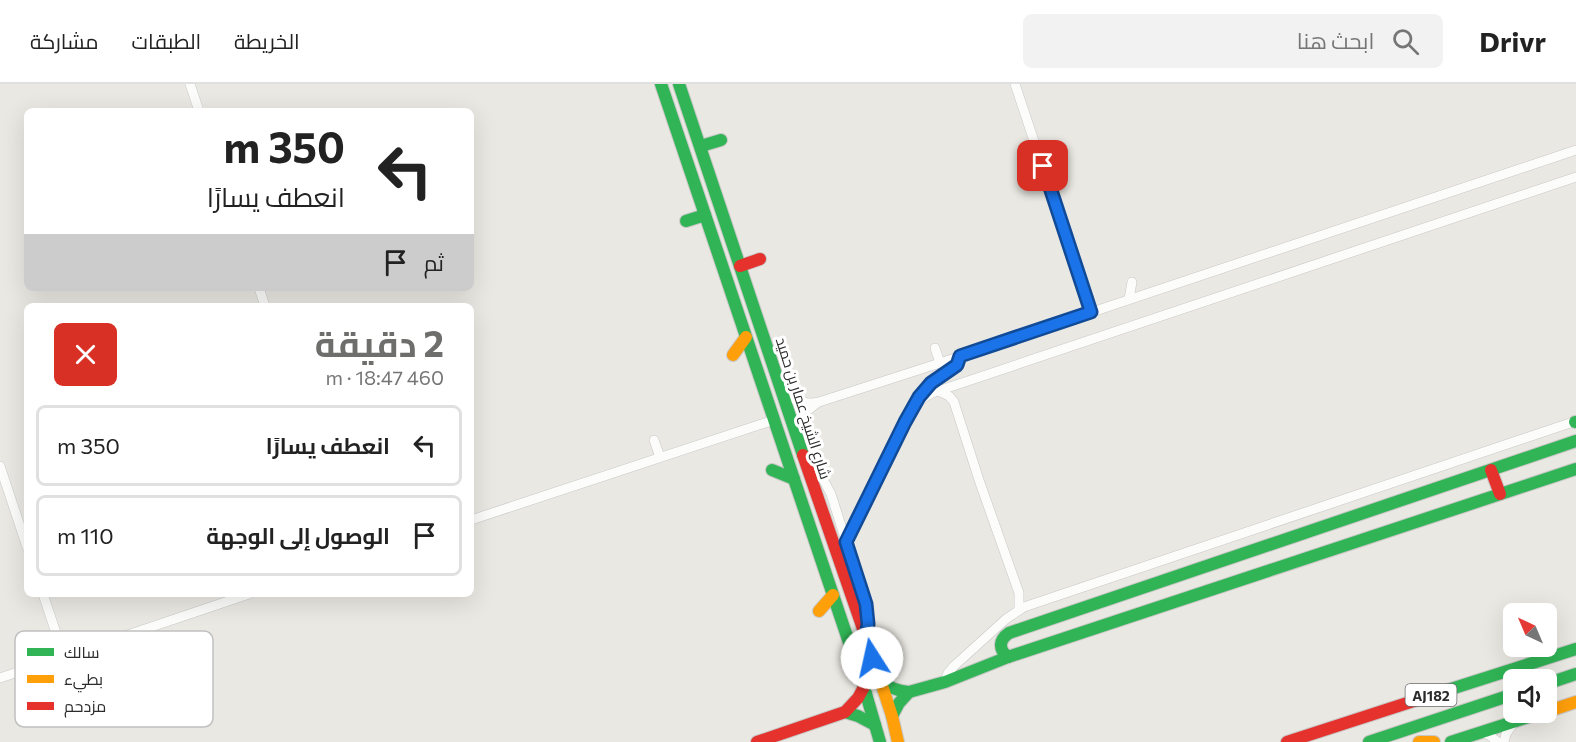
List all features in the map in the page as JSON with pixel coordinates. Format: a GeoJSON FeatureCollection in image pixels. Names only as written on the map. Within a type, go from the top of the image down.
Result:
{"type":"FeatureCollection","features":[{"type":"Feature","properties":{"kind":"main road"},"geometry":{"type":"LineString","coordinates":[[661,84],[864,687],[880,742]]}},
{"type":"Feature","properties":{"kind":"main road","name":"شارع الشيخ عمار بن حميد"},"geometry":{"type":"LineString","coordinates":[[679,84],[892,716],[898,742]]}},
{"type":"Feature","properties":{"kind":"main road"},"geometry":{"type":"LineString","coordinates":[[701,146],[721,140]]}},
{"type":"Feature","properties":{"kind":"main road"},"geometry":{"type":"LineString","coordinates":[[686,221],[705,215]]}},
{"type":"Feature","properties":{"kind":"main road"},"geometry":{"type":"LineString","coordinates":[[740,266],[760,259]]}},
{"type":"Feature","properties":{"kind":"main road"},"geometry":{"type":"LineString","coordinates":[[733,355],[746,337]]}},
{"type":"Feature","properties":{"kind":"main road"},"geometry":{"type":"LineString","coordinates":[[1008,657],[1002,652],[1000,645],[1002,638],[1009,633],[1576,441]]}},
{"type":"Feature","properties":{"kind":"main road"},"geometry":{"type":"LineString","coordinates":[[879,679],[892,689],[909,692],[945,682],[1008,657],[1576,469]]}},
{"type":"Feature","properties":{"kind":"main road"},"geometry":{"type":"LineString","coordinates":[[772,470],[794,479]]}},
{"type":"Feature","properties":{"kind":"main road"},"geometry":{"type":"LineString","coordinates":[[1491,470],[1500,494]]}},
{"type":"Feature","properties":{"kind":"main road"},"geometry":{"type":"LineString","coordinates":[[819,611],[833,596]]}},
{"type":"Feature","properties":{"kind":"main road","name":"AJ182"},"geometry":{"type":"LineString","coordinates":[[1287,742],[1576,649]]}},
{"type":"Feature","properties":{"kind":"main road"},"geometry":{"type":"LineString","coordinates":[[1557,680],[1576,674]]}},
{"type":"Feature","properties":{"kind":"main road"},"geometry":{"type":"LineString","coordinates":[[757,742],[845,712],[858,698],[864,687]]}},
{"type":"Feature","properties":{"kind":"main road"},"geometry":{"type":"LineString","coordinates":[[892,716],[899,703],[909,692]]}},
{"type":"Feature","properties":{"kind":"main road","name":"AJ182"},"geometry":{"type":"LineString","coordinates":[[1369,742],[1503,698]]}},
{"type":"Feature","properties":{"kind":"main road"},"geometry":{"type":"LineString","coordinates":[[1557,708],[1576,702]]}},
{"type":"Feature","properties":{"kind":"main road"},"geometry":{"type":"LineString","coordinates":[[845,712],[875,725]]}},
{"type":"Feature","properties":{"kind":"main road"},"geometry":{"type":"LineString","coordinates":[[1451,742],[1511,723]]}},
{"type":"Feature","properties":{"kind":"main road"},"geometry":{"type":"LineString","coordinates":[[1419,742],[1434,742]]}},
{"type":"Feature","properties":{"kind":"street"},"geometry":{"type":"LineString","coordinates":[[190,84],[198,108]]}},
{"type":"Feature","properties":{"kind":"street"},"geometry":{"type":"LineString","coordinates":[[1016,84],[1091,312]]}},
{"type":"Feature","properties":{"kind":"street"},"geometry":{"type":"LineString","coordinates":[[795,428],[802,415],[819,402],[1576,150]]}},
{"type":"Feature","properties":{"kind":"street"},"geometry":{"type":"LineString","coordinates":[[916,402],[927,395],[1576,177]]}},
{"type":"Feature","properties":{"kind":"street"},"geometry":{"type":"LineString","coordinates":[[1129,299],[1132,282]]}},
{"type":"Feature","properties":{"kind":"street"},"geometry":{"type":"LineString","coordinates":[[934,348],[940,363]]}},
{"type":"Feature","properties":{"kind":"street"},"geometry":{"type":"LineString","coordinates":[[846,542],[916,402],[927,387],[957,365],[960,356]]}},
{"type":"Feature","properties":{"kind":"street"},"geometry":{"type":"LineString","coordinates":[[782,390],[799,402],[819,402]]}},
{"type":"Feature","properties":{"kind":"street"},"geometry":{"type":"LineString","coordinates":[[939,391],[949,396],[954,402],[979,480],[1020,593],[1019,609]]}},
{"type":"Feature","properties":{"kind":"street"},"geometry":{"type":"LineString","coordinates":[[474,519],[774,420]]}},
{"type":"Feature","properties":{"kind":"street"},"geometry":{"type":"LineString","coordinates":[[945,682],[954,666],[1019,609],[1576,422]]}},
{"type":"Feature","properties":{"kind":"street"},"geometry":{"type":"LineString","coordinates":[[654,440],[660,457]]}},
{"type":"Feature","properties":{"kind":"street"},"geometry":{"type":"LineString","coordinates":[[0,466],[24,538]]}},
{"type":"Feature","properties":{"kind":"street"},"geometry":{"type":"LineString","coordinates":[[807,466],[822,477],[829,488],[866,604],[868,624],[866,638]]}},
{"type":"Feature","properties":{"kind":"street"},"geometry":{"type":"LineString","coordinates":[[44,597],[55,631]]}},
{"type":"Feature","properties":{"kind":"street"},"geometry":{"type":"LineString","coordinates":[[140,631],[240,597]]}},
{"type":"Feature","properties":{"kind":"street"},"geometry":{"type":"LineString","coordinates":[[0,678],[15,673]]}},
{"type":"Feature","properties":{"kind":"street"},"geometry":{"type":"LineString","coordinates":[[1504,742],[1513,723]]}},
{"type":"Feature","properties":{"kind":"street"},"geometry":{"type":"LineString","coordinates":[[1482,733],[1498,742]]}},
{"type":"Feature","properties":{"kind":"traffic: fast"},"geometry":{"type":"LineString","coordinates":[[661,84],[864,687],[880,742]]}},
{"type":"Feature","properties":{"kind":"traffic: fast"},"geometry":{"type":"LineString","coordinates":[[679,84],[803,455]]}},
{"type":"Feature","properties":{"kind":"traffic: fast"},"geometry":{"type":"LineString","coordinates":[[701,146],[721,140]]}},
{"type":"Feature","properties":{"kind":"traffic: fast"},"geometry":{"type":"LineString","coordinates":[[686,221],[705,215]]}},
{"type":"Feature","properties":{"kind":"traffic: fast"},"geometry":{"type":"LineString","coordinates":[[1008,657],[1001,645],[1009,633],[1576,441]]}},
{"type":"Feature","properties":{"kind":"traffic: fast"},"geometry":{"type":"LineString","coordinates":[[879,679],[893,689],[909,692],[945,682],[1008,657],[1576,469]]}},
{"type":"Feature","properties":{"kind":"traffic: fast"},"geometry":{"type":"LineString","coordinates":[[772,470],[794,479]]}},
{"type":"Feature","properties":{"kind":"traffic: fast"},"geometry":{"type":"LineString","coordinates":[[1429,696],[1576,649]]}},
{"type":"Feature","properties":{"kind":"traffic: fast"},"geometry":{"type":"LineString","coordinates":[[1557,680],[1576,674]]}},
{"type":"Feature","properties":{"kind":"traffic: fast"},"geometry":{"type":"LineString","coordinates":[[892,716],[899,703],[909,692]]}},
{"type":"Feature","properties":{"kind":"traffic: fast"},"geometry":{"type":"LineString","coordinates":[[1369,742],[1503,698]]}},
{"type":"Feature","properties":{"kind":"traffic: fast"},"geometry":{"type":"LineString","coordinates":[[845,712],[875,725]]}},
{"type":"Feature","properties":{"kind":"traffic: fast"},"geometry":{"type":"LineString","coordinates":[[1451,742],[1510,723]]}},
{"type":"Feature","properties":{"kind":"traffic: slow"},"geometry":{"type":"LineString","coordinates":[[733,355],[746,337]]}},
{"type":"Feature","properties":{"kind":"traffic: slow"},"geometry":{"type":"LineString","coordinates":[[819,611],[833,595]]}},
{"type":"Feature","properties":{"kind":"traffic: slow"},"geometry":{"type":"LineString","coordinates":[[870,649],[898,742]]}},
{"type":"Feature","properties":{"kind":"traffic: slow"},"geometry":{"type":"LineString","coordinates":[[1557,708],[1576,702]]}},
{"type":"Feature","properties":{"kind":"traffic: slow"},"geometry":{"type":"LineString","coordinates":[[1419,742],[1434,742]]}},
{"type":"Feature","properties":{"kind":"traffic: jam"},"geometry":{"type":"LineString","coordinates":[[740,266],[760,259]]}},
{"type":"Feature","properties":{"kind":"traffic: jam"},"geometry":{"type":"LineString","coordinates":[[803,455],[870,649]]}},
{"type":"Feature","properties":{"kind":"traffic: jam"},"geometry":{"type":"LineString","coordinates":[[1491,470],[1500,494]]}},
{"type":"Feature","properties":{"kind":"traffic: jam"},"geometry":{"type":"LineString","coordinates":[[757,742],[845,712],[858,698],[864,687]]}},
{"type":"Feature","properties":{"kind":"traffic: jam"},"geometry":{"type":"LineString","coordinates":[[1287,742],[1429,696]]}},
{"type":"Feature","properties":{"kind":"route"},"geometry":{"type":"LineString","coordinates":[[872,658],[866,638],[868,624],[866,604],[846,542],[919,397],[931,383],[957,365],[960,356],[1091,312],[1043,166]]}}]}
